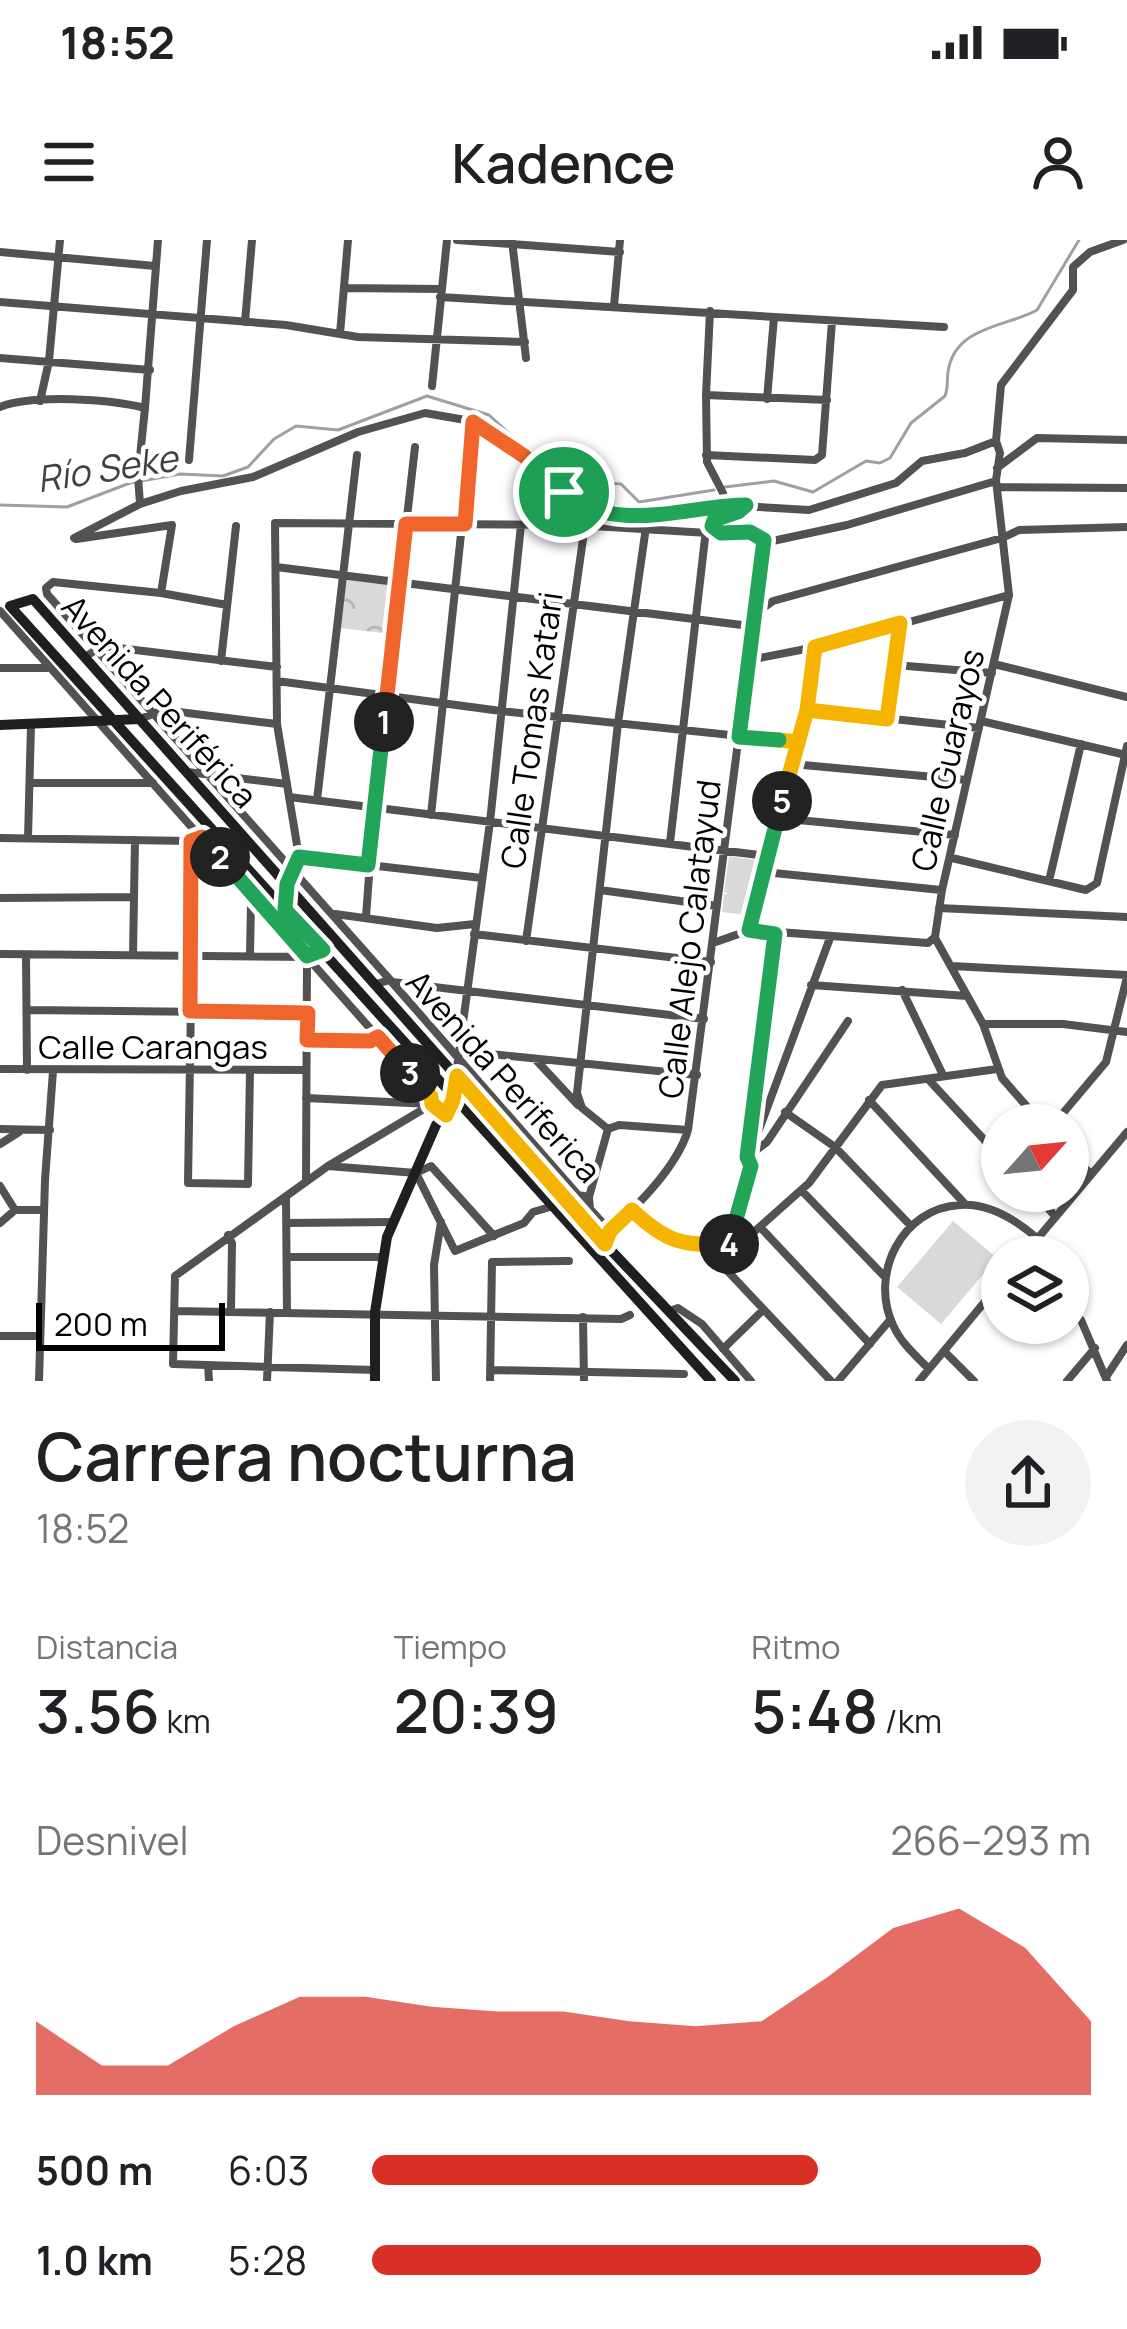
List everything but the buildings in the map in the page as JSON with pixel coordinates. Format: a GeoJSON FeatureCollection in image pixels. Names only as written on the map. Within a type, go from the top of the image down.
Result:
{"type":"FeatureCollection","features":[{"type":"Feature","properties":{"kind":"street"},"geometry":{"type":"LineString","coordinates":[[40,401],[49,361],[60,240]]}},
{"type":"Feature","properties":{"kind":"street"},"geometry":{"type":"LineString","coordinates":[[140,503],[158,240]]}},
{"type":"Feature","properties":{"kind":"street"},"geometry":{"type":"LineString","coordinates":[[189,460],[207,240]]}},
{"type":"Feature","properties":{"kind":"street"},"geometry":{"type":"LineString","coordinates":[[245,322],[252,240]]}},
{"type":"Feature","properties":{"kind":"street"},"geometry":{"type":"LineString","coordinates":[[340,334],[348,240]]}},
{"type":"Feature","properties":{"kind":"street"},"geometry":{"type":"LineString","coordinates":[[433,386],[447,240]]}},
{"type":"Feature","properties":{"kind":"street"},"geometry":{"type":"LineString","coordinates":[[457,240],[560,243],[620,252]]}},
{"type":"Feature","properties":{"kind":"street"},"geometry":{"type":"LineString","coordinates":[[614,306],[620,240]]}},
{"type":"Feature","properties":{"kind":"street"},"geometry":{"type":"LineString","coordinates":[[749,660],[1010,595],[995,469],[1000,454],[996,441],[1001,386],[1073,290],[1073,267],[1090,252],[1123,240]]}},
{"type":"Feature","properties":{"kind":"street"},"geometry":{"type":"LineString","coordinates":[[512,241],[526,358]]}},
{"type":"Feature","properties":{"kind":"street"},"geometry":{"type":"LineString","coordinates":[[0,252],[155,266]]}},
{"type":"Feature","properties":{"kind":"street"},"geometry":{"type":"LineString","coordinates":[[344,288],[944,327]]}},
{"type":"Feature","properties":{"kind":"street"},"geometry":{"type":"LineString","coordinates":[[0,302],[340,334],[525,342]]}},
{"type":"Feature","properties":{"kind":"street"},"geometry":{"type":"LineString","coordinates":[[710,311],[706,455],[724,505]]}},
{"type":"Feature","properties":{"kind":"street"},"geometry":{"type":"LineString","coordinates":[[767,399],[773,317]]}},
{"type":"Feature","properties":{"kind":"street"},"geometry":{"type":"LineString","coordinates":[[706,455],[814,460],[824,452],[832,321]]}},
{"type":"Feature","properties":{"kind":"street"},"geometry":{"type":"LineString","coordinates":[[0,358],[150,370]]}},
{"type":"Feature","properties":{"kind":"street"},"geometry":{"type":"LineString","coordinates":[[706,395],[826,400]]}},
{"type":"Feature","properties":{"kind":"street"},"geometry":{"type":"LineString","coordinates":[[0,407],[40,401],[145,408]]}},
{"type":"Feature","properties":{"kind":"street"},"geometry":{"type":"LineString","coordinates":[[161,592],[172,525],[74,538],[140,503],[253,477],[405,417],[433,413],[473,422],[586,508],[661,517],[724,505],[809,510],[896,483],[922,461],[996,441]]}},
{"type":"Feature","properties":{"kind":"street"},"geometry":{"type":"LineString","coordinates":[[431,815],[473,422]]}},
{"type":"Feature","properties":{"kind":"street"},"geometry":{"type":"LineString","coordinates":[[995,469],[1037,438],[1127,440]]}},
{"type":"Feature","properties":{"kind":"street"},"geometry":{"type":"LineString","coordinates":[[366,917],[415,447]]}},
{"type":"Feature","properties":{"kind":"street"},"geometry":{"type":"LineString","coordinates":[[317,800],[357,455]]}},
{"type":"Feature","properties":{"kind":"street"},"geometry":{"type":"LineString","coordinates":[[285,910],[287,884],[299,857],[277,724],[275,523],[646,527],[750,532],[764,540],[847,525],[997,484],[1127,488]]}},
{"type":"Feature","properties":{"kind":"street"},"geometry":{"type":"LineString","coordinates":[[670,843],[695,618],[711,530],[714,520],[746,505]]}},
{"type":"Feature","properties":{"kind":"street"},"geometry":{"type":"LineString","coordinates":[[432,1104],[328,1166],[177,1273],[173,1364],[313,1366],[375,1375],[374,1312],[382,1257],[436,1125],[453,1100],[490,821],[521,525]]}},
{"type":"Feature","properties":{"kind":"street"},"geometry":{"type":"LineString","coordinates":[[221,661],[236,526]]}},
{"type":"Feature","properties":{"kind":"street","name":"Calle Tomas Katari"},"geometry":{"type":"LineString","coordinates":[[526,941],[585,526]]}},
{"type":"Feature","properties":{"kind":"street"},"geometry":{"type":"LineString","coordinates":[[582,1108],[577,1093],[580,1061],[618,723],[646,527]]}},
{"type":"Feature","properties":{"kind":"street"},"geometry":{"type":"LineString","coordinates":[[276,567],[751,621],[777,600],[1019,530],[1127,527]]}},
{"type":"Feature","properties":{"kind":"street","name":"Calle Alejo Calatayud"},"geometry":{"type":"LineString","coordinates":[[688,1130],[764,540]]}},
{"type":"Feature","properties":{"kind":"street"},"geometry":{"type":"LineString","coordinates":[[227,604],[161,592],[53,582],[46,588],[390,980],[704,1019]]}},
{"type":"Feature","properties":{"kind":"street","name":"Calle Guarayos"},"geometry":{"type":"LineString","coordinates":[[934,937],[1010,595]]}},
{"type":"Feature","properties":{"kind":"street","name":"Avenida Periférica"},"geometry":{"type":"LineString","coordinates":[[457,1076],[33,599],[3,608],[115,722],[711,1381]]}},
{"type":"Feature","properties":{"kind":"street"},"geometry":{"type":"LineString","coordinates":[[3,608],[50,668],[431,1097],[432,1104]]}},
{"type":"Feature","properties":{"kind":"street"},"geometry":{"type":"LineString","coordinates":[[887,719],[900,623]]}},
{"type":"Feature","properties":{"kind":"street"},"geometry":{"type":"LineString","coordinates":[[85,658],[96,647]]}},
{"type":"Feature","properties":{"kind":"street"},"geometry":{"type":"LineString","coordinates":[[96,647],[277,667]]}},
{"type":"Feature","properties":{"kind":"street"},"geometry":{"type":"LineString","coordinates":[[749,930],[807,710],[815,647]]}},
{"type":"Feature","properties":{"kind":"street"},"geometry":{"type":"LineString","coordinates":[[895,665],[993,668],[1127,697]]}},
{"type":"Feature","properties":{"kind":"street"},"geometry":{"type":"LineString","coordinates":[[0,668],[50,668]]}},
{"type":"Feature","properties":{"kind":"street"},"geometry":{"type":"LineString","coordinates":[[277,681],[501,711],[798,742]]}},
{"type":"Feature","properties":{"kind":"street"},"geometry":{"type":"LineString","coordinates":[[807,710],[980,724],[1126,752],[1097,883],[1090,889],[951,858]]}},
{"type":"Feature","properties":{"kind":"street"},"geometry":{"type":"LineString","coordinates":[[0,725],[115,722],[155,712],[277,724]]}},
{"type":"Feature","properties":{"kind":"street"},"geometry":{"type":"LineString","coordinates":[[28,838],[31,725]]}},
{"type":"Feature","properties":{"kind":"street"},"geometry":{"type":"LineString","coordinates":[[1048,881],[1081,744]]}},
{"type":"Feature","properties":{"kind":"street"},"geometry":{"type":"LineString","coordinates":[[792,764],[967,780]]}},
{"type":"Feature","properties":{"kind":"street"},"geometry":{"type":"LineString","coordinates":[[186,772],[287,784]]}},
{"type":"Feature","properties":{"kind":"street"},"geometry":{"type":"LineString","coordinates":[[31,783],[153,783]]}},
{"type":"Feature","properties":{"kind":"street"},"geometry":{"type":"LineString","coordinates":[[289,797],[767,856]]}},
{"type":"Feature","properties":{"kind":"street"},"geometry":{"type":"LineString","coordinates":[[777,818],[955,835]]}},
{"type":"Feature","properties":{"kind":"street"},"geometry":{"type":"LineString","coordinates":[[0,838],[191,841],[202,837]]}},
{"type":"Feature","properties":{"kind":"street"},"geometry":{"type":"LineString","coordinates":[[133,954],[135,840]]}},
{"type":"Feature","properties":{"kind":"street"},"geometry":{"type":"LineString","coordinates":[[191,841],[188,1183],[248,1184],[250,1070]]}},
{"type":"Feature","properties":{"kind":"street"},"geometry":{"type":"LineString","coordinates":[[299,857],[482,878]]}},
{"type":"Feature","properties":{"kind":"street"},"geometry":{"type":"LineString","coordinates":[[764,872],[941,890]]}},
{"type":"Feature","properties":{"kind":"street"},"geometry":{"type":"LineString","coordinates":[[600,890],[717,906]]}},
{"type":"Feature","properties":{"kind":"street"},"geometry":{"type":"LineString","coordinates":[[250,954],[255,896]]}},
{"type":"Feature","properties":{"kind":"street"},"geometry":{"type":"LineString","coordinates":[[0,898],[134,897]]}},
{"type":"Feature","properties":{"kind":"street"},"geometry":{"type":"LineString","coordinates":[[939,908],[1127,917]]}},
{"type":"Feature","properties":{"kind":"street"},"geometry":{"type":"LineString","coordinates":[[334,914],[711,962]]}},
{"type":"Feature","properties":{"kind":"street"},"geometry":{"type":"LineString","coordinates":[[713,943],[749,930],[830,938],[887,937],[928,944],[934,937],[983,1024],[997,1070],[1025,1104]]}},
{"type":"Feature","properties":{"kind":"street"},"geometry":{"type":"LineString","coordinates":[[731,1244],[750,1174],[748,1154],[775,934]]}},
{"type":"Feature","properties":{"kind":"street"},"geometry":{"type":"LineString","coordinates":[[748,1154],[830,938]]}},
{"type":"Feature","properties":{"kind":"street"},"geometry":{"type":"LineString","coordinates":[[0,954],[307,956],[323,950]]}},
{"type":"Feature","properties":{"kind":"street"},"geometry":{"type":"LineString","coordinates":[[26,955],[27,1070]]}},
{"type":"Feature","properties":{"kind":"street"},"geometry":{"type":"LineString","coordinates":[[306,1182],[307,956]]}},
{"type":"Feature","properties":{"kind":"street"},"geometry":{"type":"LineString","coordinates":[[952,966],[1127,976],[1106,1062],[1071,1104]]}},
{"type":"Feature","properties":{"kind":"street","name":"Avenida Periferica"},"geometry":{"type":"LineString","coordinates":[[376,984],[390,980],[578,1195],[589,1197]]}},
{"type":"Feature","properties":{"kind":"street"},"geometry":{"type":"LineString","coordinates":[[811,985],[967,996]]}},
{"type":"Feature","properties":{"kind":"street"},"geometry":{"type":"LineString","coordinates":[[902,989],[943,1075]]}},
{"type":"Feature","properties":{"kind":"street"},"geometry":{"type":"LineString","coordinates":[[27,1010],[308,1013]]}},
{"type":"Feature","properties":{"kind":"street"},"geometry":{"type":"LineString","coordinates":[[748,1154],[766,1142],[848,1021]]}},
{"type":"Feature","properties":{"kind":"street"},"geometry":{"type":"LineString","coordinates":[[983,1024],[1064,1024],[1127,1032]]}},
{"type":"Feature","properties":{"kind":"street"},"geometry":{"type":"LineString","coordinates":[[307,1040],[370,1041],[378,1037]]}},
{"type":"Feature","properties":{"kind":"street"},"geometry":{"type":"LineString","coordinates":[[460,1056],[580,1061],[697,1076]]}},
{"type":"Feature","properties":{"kind":"street"},"geometry":{"type":"LineString","coordinates":[[535,1058],[608,1129]]}},
{"type":"Feature","properties":{"kind":"street","name":"Calle Carangas"},"geometry":{"type":"LineString","coordinates":[[0,1069],[306,1070]]}},
{"type":"Feature","properties":{"kind":"street"},"geometry":{"type":"LineString","coordinates":[[632,1210],[670,1240],[731,1244],[760,1227],[802,1191],[882,1085],[997,1070]]}},
{"type":"Feature","properties":{"kind":"street"},"geometry":{"type":"LineString","coordinates":[[39,1381],[43,1210],[53,1071]]}},
{"type":"Feature","properties":{"kind":"street"},"geometry":{"type":"LineString","coordinates":[[457,1076],[605,1244],[735,1381]]}},
{"type":"Feature","properties":{"kind":"street"},"geometry":{"type":"LineString","coordinates":[[927,1078],[981,1136]]}},
{"type":"Feature","properties":{"kind":"street"},"geometry":{"type":"LineString","coordinates":[[306,1098],[432,1104],[446,1115]]}},
{"type":"Feature","properties":{"kind":"street"},"geometry":{"type":"LineString","coordinates":[[869,1100],[965,1204]]}},
{"type":"Feature","properties":{"kind":"street"},"geometry":{"type":"LineString","coordinates":[[785,1112],[835,1147],[910,1226]]}},
{"type":"Feature","properties":{"kind":"street"},"geometry":{"type":"LineString","coordinates":[[605,1244],[610,1231],[684,1144],[688,1130],[619,1125],[608,1129]]}},
{"type":"Feature","properties":{"kind":"street"},"geometry":{"type":"LineString","coordinates":[[608,1129],[589,1197],[590,1209],[610,1231]]}},
{"type":"Feature","properties":{"kind":"street"},"geometry":{"type":"LineString","coordinates":[[0,1130],[50,1130]]}},
{"type":"Feature","properties":{"kind":"street"},"geometry":{"type":"LineString","coordinates":[[0,1144],[23,1130]]}},
{"type":"Feature","properties":{"kind":"street"},"geometry":{"type":"LineString","coordinates":[[1039,1236],[1127,1132]]}},
{"type":"Feature","properties":{"kind":"street"},"geometry":{"type":"LineString","coordinates":[[328,1166],[416,1173],[431,1166],[494,1236]]}},
{"type":"Feature","properties":{"kind":"street"},"geometry":{"type":"LineString","coordinates":[[416,1173],[455,1251],[550,1207]]}},
{"type":"Feature","properties":{"kind":"street"},"geometry":{"type":"LineString","coordinates":[[0,1186],[15,1210]]}},
{"type":"Feature","properties":{"kind":"street"},"geometry":{"type":"LineString","coordinates":[[802,1191],[884,1276]]}},
{"type":"Feature","properties":{"kind":"street"},"geometry":{"type":"LineString","coordinates":[[286,1196],[287,1312]]}},
{"type":"Feature","properties":{"kind":"street","name":"Avenida Periferica"},"geometry":{"type":"LineString","coordinates":[[576,1211],[589,1197]]}},
{"type":"Feature","properties":{"kind":"street"},"geometry":{"type":"LineString","coordinates":[[928,1369],[905,1346],[890,1320],[884,1276],[910,1226],[936,1210],[965,1204],[1006,1215],[1034,1236]]}},
{"type":"Feature","properties":{"kind":"street"},"geometry":{"type":"LineString","coordinates":[[0,1223],[15,1210],[43,1210]]}},
{"type":"Feature","properties":{"kind":"street"},"geometry":{"type":"LineString","coordinates":[[1051,1212],[1055,1216]]}},
{"type":"Feature","properties":{"kind":"street"},"geometry":{"type":"LineString","coordinates":[[288,1222],[393,1222]]}},
{"type":"Feature","properties":{"kind":"street"},"geometry":{"type":"LineString","coordinates":[[436,1381],[434,1264],[441,1222]]}},
{"type":"Feature","properties":{"kind":"street"},"geometry":{"type":"LineString","coordinates":[[760,1227],[870,1344]]}},
{"type":"Feature","properties":{"kind":"street"},"geometry":{"type":"LineString","coordinates":[[228,1235],[232,1243],[231,1310]]}},
{"type":"Feature","properties":{"kind":"street"},"geometry":{"type":"LineString","coordinates":[[703,1245],[835,1381],[890,1320]]}},
{"type":"Feature","properties":{"kind":"street"},"geometry":{"type":"LineString","coordinates":[[288,1257],[382,1257]]}},
{"type":"Feature","properties":{"kind":"street"},"geometry":{"type":"LineString","coordinates":[[568,1261],[492,1262],[490,1376],[684,1374]]}},
{"type":"Feature","properties":{"kind":"street"},"geometry":{"type":"LineString","coordinates":[[919,1381],[981,1306]]}},
{"type":"Feature","properties":{"kind":"street"},"geometry":{"type":"LineString","coordinates":[[669,1312],[678,1308],[692,1316],[751,1381]]}},
{"type":"Feature","properties":{"kind":"street"},"geometry":{"type":"LineString","coordinates":[[724,1349],[763,1310]]}},
{"type":"Feature","properties":{"kind":"street"},"geometry":{"type":"LineString","coordinates":[[176,1311],[630,1316]]}},
{"type":"Feature","properties":{"kind":"street"},"geometry":{"type":"LineString","coordinates":[[267,1381],[270,1312]]}},
{"type":"Feature","properties":{"kind":"street"},"geometry":{"type":"LineString","coordinates":[[583,1317],[584,1377]]}},
{"type":"Feature","properties":{"kind":"street"},"geometry":{"type":"LineString","coordinates":[[0,1336],[40,1336]]}},
{"type":"Feature","properties":{"kind":"street"},"geometry":{"type":"LineString","coordinates":[[1089,1336],[1106,1379]]}},
{"type":"Feature","properties":{"kind":"street"},"geometry":{"type":"LineString","coordinates":[[1106,1379],[1127,1345]]}},
{"type":"Feature","properties":{"kind":"street"},"geometry":{"type":"LineString","coordinates":[[1067,1381],[1095,1348]]}},
{"type":"Feature","properties":{"kind":"street"},"geometry":{"type":"LineString","coordinates":[[944,1351],[974,1381]]}},
{"type":"Feature","properties":{"kind":"street"},"geometry":{"type":"LineString","coordinates":[[208,1365],[209,1381]]}},
{"type":"Feature","properties":{"kind":"street"},"geometry":{"type":"LineString","coordinates":[[313,1366],[313,1381]]}},
{"type":"Feature","properties":{"kind":"green space"},"geometry":{"type":"Polygon","coordinates":[[[346,579],[397,585],[391,634],[340,628],[346,579]]]}},
{"type":"Feature","properties":{"kind":"green space"},"geometry":{"type":"Polygon","coordinates":[[[729,856],[755,860],[747,915],[722,912],[724,894],[729,894],[724,892],[729,856]]]}},
{"type":"Feature","properties":{"kind":"green space"},"geometry":{"type":"Polygon","coordinates":[[[953,1221],[981,1245],[981,1277],[941,1324],[897,1287],[953,1221]]]}},
{"type":"Feature","properties":{"kind":"waterway"},"geometry":{"type":"LineString","coordinates":[[725,487],[774,481],[813,492],[866,461],[880,463],[890,458],[911,423],[945,396],[954,353],[973,335],[1037,310],[1079,240]]}},
{"type":"Feature","properties":{"kind":"waterway","name":"Río Seke"},"geometry":{"type":"LineString","coordinates":[[0,505],[67,507],[130,483],[180,474],[223,476],[248,467],[274,439],[296,426],[338,430],[427,396],[489,415],[535,457],[562,461],[584,502],[593,499],[606,483],[621,484],[639,502],[714,490]]}},
{"type":"Feature","properties":{"kind":"route"},"geometry":{"type":"LineString","coordinates":[[564,492],[524,456],[473,422],[465,524],[406,524],[368,865],[299,857],[287,884],[285,910],[323,950],[312,957],[202,837],[191,841],[190,1011],[308,1013],[307,1040],[370,1041],[378,1037],[446,1115],[457,1076],[605,1244],[610,1231],[632,1210],[670,1240],[731,1244],[751,1166],[747,1157],[775,934],[749,930],[807,710],[815,647],[900,623],[887,719],[807,710],[798,742],[739,737],[764,540],[750,532],[721,533],[712,526],[714,520],[746,505],[707,506],[649,517],[586,508],[564,492]]}}]}
